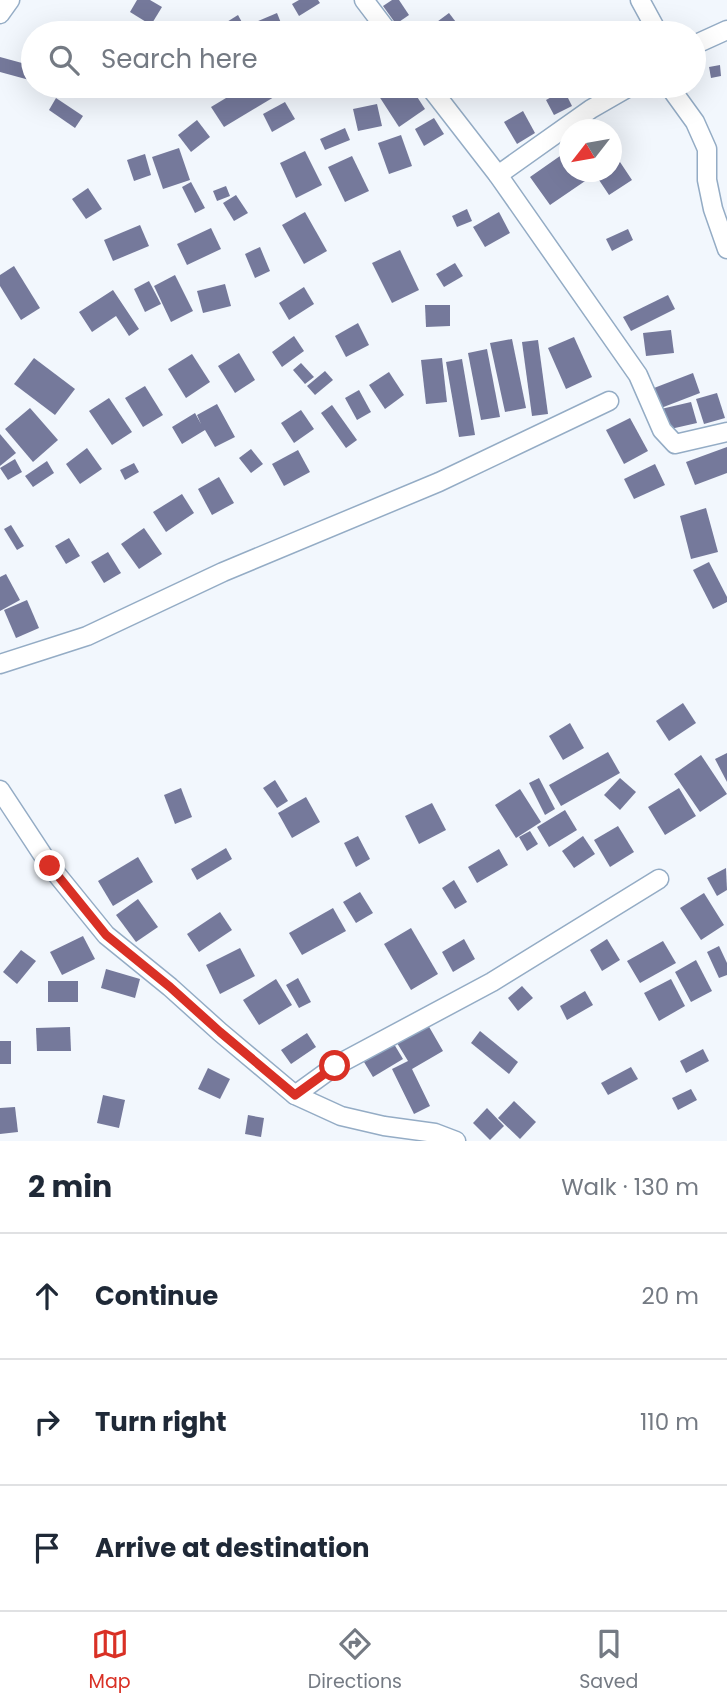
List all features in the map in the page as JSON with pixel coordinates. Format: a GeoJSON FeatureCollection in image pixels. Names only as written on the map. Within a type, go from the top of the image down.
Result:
{"type":"FeatureCollection","features":[{"type":"Feature","properties":{"kind":"street"},"geometry":{"type":"LineString","coordinates":[[0,14],[10,0]]}},
{"type":"Feature","properties":{"kind":"street"},"geometry":{"type":"LineString","coordinates":[[364,0],[380,21]]}},
{"type":"Feature","properties":{"kind":"street"},"geometry":{"type":"LineString","coordinates":[[640,0],[652,21]]}},
{"type":"Feature","properties":{"kind":"street"},"geometry":{"type":"LineString","coordinates":[[706,40],[727,30]]}},
{"type":"Feature","properties":{"kind":"street"},"geometry":{"type":"LineString","coordinates":[[438,98],[498,175],[638,375],[662,430],[675,444],[727,432]]}},
{"type":"Feature","properties":{"kind":"street"},"geometry":{"type":"LineString","coordinates":[[498,175],[610,98]]}},
{"type":"Feature","properties":{"kind":"street"},"geometry":{"type":"LineString","coordinates":[[678,98],[695,122],[707,149],[707,180],[713,209],[727,249]]}},
{"type":"Feature","properties":{"kind":"street"},"geometry":{"type":"LineString","coordinates":[[0,664],[88,636],[223,572],[439,482],[608,401]]}},
{"type":"Feature","properties":{"kind":"street"},"geometry":{"type":"LineString","coordinates":[[0,790],[50,866],[106,935],[295,1095],[341,1116],[384,1126],[435,1133],[456,1141]]}},
{"type":"Feature","properties":{"kind":"street"},"geometry":{"type":"LineString","coordinates":[[295,1095],[335,1066],[492,982],[659,879]]}},
{"type":"Feature","properties":{"kind":"building"},"geometry":{"type":"Polygon","coordinates":[[[137,0],[150,0],[162,7],[153,21],[145,21],[130,12],[137,0]]]}},
{"type":"Feature","properties":{"kind":"building"},"geometry":{"type":"Polygon","coordinates":[[[299,0],[318,0],[320,3],[299,16],[292,4],[299,0]]]}},
{"type":"Feature","properties":{"kind":"building"},"geometry":{"type":"Polygon","coordinates":[[[392,0],[399,0],[409,15],[400,21],[394,21],[383,6],[392,0]]]}},
{"type":"Feature","properties":{"kind":"building"},"geometry":{"type":"Polygon","coordinates":[[[277,13],[280,21],[258,21],[277,13]]]}},
{"type":"Feature","properties":{"kind":"building"},"geometry":{"type":"Polygon","coordinates":[[[449,13],[455,21],[438,21],[449,13]]]}},
{"type":"Feature","properties":{"kind":"building"},"geometry":{"type":"Polygon","coordinates":[[[238,15],[241,21],[228,21],[238,15]]]}},
{"type":"Feature","properties":{"kind":"building"},"geometry":{"type":"Polygon","coordinates":[[[0,57],[21,63],[21,78],[0,72],[0,57]]]}},
{"type":"Feature","properties":{"kind":"building"},"geometry":{"type":"Polygon","coordinates":[[[720,65],[721,76],[711,78],[709,67],[720,65]]]}},
{"type":"Feature","properties":{"kind":"building"},"geometry":{"type":"Polygon","coordinates":[[[56,98],[83,116],[75,128],[49,110],[56,98]]]}},
{"type":"Feature","properties":{"kind":"building"},"geometry":{"type":"Polygon","coordinates":[[[226,98],[272,98],[224,127],[211,107],[226,98]]]}},
{"type":"Feature","properties":{"kind":"building"},"geometry":{"type":"Polygon","coordinates":[[[380,98],[418,98],[425,109],[399,127],[380,98]]]}},
{"type":"Feature","properties":{"kind":"building"},"geometry":{"type":"Polygon","coordinates":[[[568,98],[572,106],[554,115],[546,100],[568,98]]]}},
{"type":"Feature","properties":{"kind":"building"},"geometry":{"type":"Polygon","coordinates":[[[285,102],[295,119],[272,132],[263,114],[285,102]]]}},
{"type":"Feature","properties":{"kind":"building"},"geometry":{"type":"Polygon","coordinates":[[[377,104],[382,126],[358,131],[353,109],[377,104]]]}},
{"type":"Feature","properties":{"kind":"building"},"geometry":{"type":"Polygon","coordinates":[[[523,111],[535,133],[517,144],[504,122],[523,111]]]}},
{"type":"Feature","properties":{"kind":"building"},"geometry":{"type":"Polygon","coordinates":[[[434,118],[444,134],[424,146],[415,129],[434,118]]]}},
{"type":"Feature","properties":{"kind":"building"},"geometry":{"type":"Polygon","coordinates":[[[197,120],[210,137],[191,152],[178,135],[197,120]]]}},
{"type":"Feature","properties":{"kind":"building"},"geometry":{"type":"Polygon","coordinates":[[[345,128],[350,140],[325,150],[320,139],[345,128]]]}},
{"type":"Feature","properties":{"kind":"building"},"geometry":{"type":"Polygon","coordinates":[[[401,135],[412,166],[389,174],[378,143],[401,135]]]}},
{"type":"Feature","properties":{"kind":"building"},"geometry":{"type":"Polygon","coordinates":[[[179,148],[190,180],[163,189],[152,157],[179,148]]]}},
{"type":"Feature","properties":{"kind":"building"},"geometry":{"type":"Polygon","coordinates":[[[305,151],[322,185],[296,198],[280,163],[305,151]]]}},
{"type":"Feature","properties":{"kind":"building"},"geometry":{"type":"Polygon","coordinates":[[[145,154],[151,175],[134,181],[127,160],[145,154]]]}},
{"type":"Feature","properties":{"kind":"building"},"geometry":{"type":"Polygon","coordinates":[[[352,156],[369,191],[345,202],[328,167],[352,156]]]}},
{"type":"Feature","properties":{"kind":"building"},"geometry":{"type":"Polygon","coordinates":[[[559,157],[559,182],[584,182],[550,205],[530,177],[559,157]]]}},
{"type":"Feature","properties":{"kind":"building"},"geometry":{"type":"Polygon","coordinates":[[[622,165],[632,180],[609,195],[600,182],[622,182],[622,165]]]}},
{"type":"Feature","properties":{"kind":"building"},"geometry":{"type":"Polygon","coordinates":[[[191,182],[205,208],[195,213],[182,187],[191,182]]]}},
{"type":"Feature","properties":{"kind":"building"},"geometry":{"type":"Polygon","coordinates":[[[226,186],[230,196],[217,201],[213,191],[226,186]]]}},
{"type":"Feature","properties":{"kind":"building"},"geometry":{"type":"Polygon","coordinates":[[[88,188],[102,209],[86,219],[72,199],[88,188]]]}},
{"type":"Feature","properties":{"kind":"building"},"geometry":{"type":"Polygon","coordinates":[[[236,195],[248,213],[234,221],[223,203],[236,195]]]}},
{"type":"Feature","properties":{"kind":"building"},"geometry":{"type":"Polygon","coordinates":[[[467,209],[472,221],[457,227],[452,216],[467,209]]]}},
{"type":"Feature","properties":{"kind":"building"},"geometry":{"type":"Polygon","coordinates":[[[305,212],[327,251],[304,264],[282,225],[305,212]]]}},
{"type":"Feature","properties":{"kind":"building"},"geometry":{"type":"Polygon","coordinates":[[[499,212],[510,233],[485,247],[473,227],[499,212]]]}},
{"type":"Feature","properties":{"kind":"building"},"geometry":{"type":"Polygon","coordinates":[[[140,225],[149,246],[113,261],[104,240],[140,225]]]}},
{"type":"Feature","properties":{"kind":"building"},"geometry":{"type":"Polygon","coordinates":[[[211,228],[221,249],[187,265],[177,244],[211,228]]]}},
{"type":"Feature","properties":{"kind":"building"},"geometry":{"type":"Polygon","coordinates":[[[628,229],[633,240],[612,251],[606,239],[628,229]]]}},
{"type":"Feature","properties":{"kind":"building"},"geometry":{"type":"Polygon","coordinates":[[[260,247],[270,271],[255,278],[245,254],[260,247]]]}},
{"type":"Feature","properties":{"kind":"building"},"geometry":{"type":"Polygon","coordinates":[[[400,250],[419,290],[392,303],[372,263],[400,250]]]}},
{"type":"Feature","properties":{"kind":"building"},"geometry":{"type":"Polygon","coordinates":[[[455,263],[463,276],[444,287],[436,274],[455,263]]]}},
{"type":"Feature","properties":{"kind":"building"},"geometry":{"type":"Polygon","coordinates":[[[14,266],[40,308],[21,320],[0,286],[0,275],[14,266]]]}},
{"type":"Feature","properties":{"kind":"building"},"geometry":{"type":"Polygon","coordinates":[[[175,275],[193,311],[171,322],[154,286],[175,275]]]}},
{"type":"Feature","properties":{"kind":"building"},"geometry":{"type":"Polygon","coordinates":[[[149,281],[161,304],[145,312],[134,289],[149,281]]]}},
{"type":"Feature","properties":{"kind":"building"},"geometry":{"type":"Polygon","coordinates":[[[225,284],[231,306],[203,313],[197,291],[225,284]]]}},
{"type":"Feature","properties":{"kind":"building"},"geometry":{"type":"Polygon","coordinates":[[[304,287],[314,304],[289,320],[279,303],[304,287]]]}},
{"type":"Feature","properties":{"kind":"building"},"geometry":{"type":"Polygon","coordinates":[[[113,290],[139,329],[129,336],[116,316],[92,332],[79,312],[113,290]]]}},
{"type":"Feature","properties":{"kind":"building"},"geometry":{"type":"Polygon","coordinates":[[[668,295],[675,309],[631,331],[623,317],[668,295]]]}},
{"type":"Feature","properties":{"kind":"building"},"geometry":{"type":"Polygon","coordinates":[[[425,305],[450,305],[450,326],[426,327],[425,305]]]}},
{"type":"Feature","properties":{"kind":"building"},"geometry":{"type":"Polygon","coordinates":[[[358,323],[369,345],[346,357],[335,336],[358,323]]]}},
{"type":"Feature","properties":{"kind":"building"},"geometry":{"type":"Polygon","coordinates":[[[671,330],[674,353],[646,356],[643,333],[671,330]]]}},
{"type":"Feature","properties":{"kind":"building"},"geometry":{"type":"Polygon","coordinates":[[[294,336],[304,351],[282,367],[272,352],[294,336]]]}},
{"type":"Feature","properties":{"kind":"building"},"geometry":{"type":"Polygon","coordinates":[[[574,337],[592,377],[566,389],[548,348],[574,337]]]}},
{"type":"Feature","properties":{"kind":"building"},"geometry":{"type":"Polygon","coordinates":[[[512,339],[526,408],[505,412],[490,343],[512,339]]]}},
{"type":"Feature","properties":{"kind":"building"},"geometry":{"type":"Polygon","coordinates":[[[538,340],[548,414],[532,416],[522,342],[538,340]]]}},
{"type":"Feature","properties":{"kind":"building"},"geometry":{"type":"Polygon","coordinates":[[[487,349],[500,417],[481,420],[468,353],[487,349]]]}},
{"type":"Feature","properties":{"kind":"building"},"geometry":{"type":"Polygon","coordinates":[[[239,353],[255,380],[235,393],[218,366],[239,353]]]}},
{"type":"Feature","properties":{"kind":"building"},"geometry":{"type":"Polygon","coordinates":[[[192,354],[210,382],[186,398],[168,369],[192,354]]]}},
{"type":"Feature","properties":{"kind":"building"},"geometry":{"type":"Polygon","coordinates":[[[34,358],[75,389],[55,415],[14,384],[34,358]]]}},
{"type":"Feature","properties":{"kind":"building"},"geometry":{"type":"Polygon","coordinates":[[[442,358],[447,402],[426,404],[421,360],[442,358]]]}},
{"type":"Feature","properties":{"kind":"building"},"geometry":{"type":"Polygon","coordinates":[[[462,359],[475,435],[459,437],[446,362],[462,359]]]}},
{"type":"Feature","properties":{"kind":"building"},"geometry":{"type":"Polygon","coordinates":[[[301,363],[314,377],[305,384],[293,370],[301,363]]]}},
{"type":"Feature","properties":{"kind":"building"},"geometry":{"type":"Polygon","coordinates":[[[325,371],[333,380],[315,395],[307,386],[325,371]]]}},
{"type":"Feature","properties":{"kind":"building"},"geometry":{"type":"Polygon","coordinates":[[[389,372],[404,395],[385,409],[369,385],[389,372]]]}},
{"type":"Feature","properties":{"kind":"building"},"geometry":{"type":"Polygon","coordinates":[[[693,373],[700,393],[661,408],[654,388],[693,373]]]}},
{"type":"Feature","properties":{"kind":"building"},"geometry":{"type":"Polygon","coordinates":[[[145,386],[163,415],[143,427],[125,398],[145,386]]]}},
{"type":"Feature","properties":{"kind":"building"},"geometry":{"type":"Polygon","coordinates":[[[359,390],[371,412],[357,420],[345,398],[359,390]]]}},
{"type":"Feature","properties":{"kind":"building"},"geometry":{"type":"Polygon","coordinates":[[[717,393],[725,418],[704,424],[696,399],[717,393]]]}},
{"type":"Feature","properties":{"kind":"building"},"geometry":{"type":"Polygon","coordinates":[[[109,398],[132,432],[112,445],[89,411],[109,398]]]}},
{"type":"Feature","properties":{"kind":"building"},"geometry":{"type":"Polygon","coordinates":[[[691,402],[697,423],[666,430],[661,409],[691,402]]]}},
{"type":"Feature","properties":{"kind":"building"},"geometry":{"type":"Polygon","coordinates":[[[217,404],[235,437],[215,447],[205,430],[182,444],[172,427],[195,413],[201,424],[197,415],[217,404]]]}},
{"type":"Feature","properties":{"kind":"building"},"geometry":{"type":"Polygon","coordinates":[[[332,405],[357,440],[346,448],[321,413],[332,405]]]}},
{"type":"Feature","properties":{"kind":"building"},"geometry":{"type":"Polygon","coordinates":[[[30,408],[58,440],[33,462],[5,429],[30,408]]]}},
{"type":"Feature","properties":{"kind":"building"},"geometry":{"type":"Polygon","coordinates":[[[301,410],[314,429],[294,443],[281,423],[301,410]]]}},
{"type":"Feature","properties":{"kind":"building"},"geometry":{"type":"Polygon","coordinates":[[[630,418],[648,451],[624,464],[606,430],[630,418]]]}},
{"type":"Feature","properties":{"kind":"building"},"geometry":{"type":"Polygon","coordinates":[[[0,434],[16,453],[0,466],[0,434]]]}},
{"type":"Feature","properties":{"kind":"building"},"geometry":{"type":"Polygon","coordinates":[[[727,447],[727,473],[695,485],[686,462],[727,447]]]}},
{"type":"Feature","properties":{"kind":"building"},"geometry":{"type":"Polygon","coordinates":[[[87,448],[102,469],[80,484],[66,464],[87,448]]]}},
{"type":"Feature","properties":{"kind":"building"},"geometry":{"type":"Polygon","coordinates":[[[251,449],[263,464],[251,473],[239,458],[251,449]]]}},
{"type":"Feature","properties":{"kind":"building"},"geometry":{"type":"Polygon","coordinates":[[[298,450],[310,472],[284,486],[272,464],[298,450]]]}},
{"type":"Feature","properties":{"kind":"building"},"geometry":{"type":"Polygon","coordinates":[[[15,459],[22,472],[8,480],[0,468],[15,459]]]}},
{"type":"Feature","properties":{"kind":"building"},"geometry":{"type":"Polygon","coordinates":[[[47,461],[54,473],[33,487],[25,476],[47,461]]]}},
{"type":"Feature","properties":{"kind":"building"},"geometry":{"type":"Polygon","coordinates":[[[134,463],[139,472],[125,480],[120,470],[134,463]]]}},
{"type":"Feature","properties":{"kind":"building"},"geometry":{"type":"Polygon","coordinates":[[[655,464],[665,485],[634,499],[624,479],[655,464]]]}},
{"type":"Feature","properties":{"kind":"building"},"geometry":{"type":"Polygon","coordinates":[[[219,477],[234,503],[212,515],[198,489],[219,477]]]}},
{"type":"Feature","properties":{"kind":"building"},"geometry":{"type":"Polygon","coordinates":[[[182,494],[194,513],[166,532],[153,512],[182,494]]]}},
{"type":"Feature","properties":{"kind":"building"},"geometry":{"type":"Polygon","coordinates":[[[706,508],[718,552],[691,559],[680,516],[706,508]]]}},
{"type":"Feature","properties":{"kind":"building"},"geometry":{"type":"Polygon","coordinates":[[[11,525],[24,546],[17,550],[4,529],[11,525]]]}},
{"type":"Feature","properties":{"kind":"building"},"geometry":{"type":"Polygon","coordinates":[[[144,528],[162,554],[139,569],[121,544],[144,528]]]}},
{"type":"Feature","properties":{"kind":"building"},"geometry":{"type":"Polygon","coordinates":[[[69,538],[80,556],[66,564],[55,546],[69,538]]]}},
{"type":"Feature","properties":{"kind":"building"},"geometry":{"type":"Polygon","coordinates":[[[108,552],[121,573],[104,583],[91,562],[108,552]]]}},
{"type":"Feature","properties":{"kind":"building"},"geometry":{"type":"Polygon","coordinates":[[[709,562],[727,597],[727,602],[713,609],[693,570],[709,562]]]}},
{"type":"Feature","properties":{"kind":"building"},"geometry":{"type":"Polygon","coordinates":[[[6,574],[20,600],[0,611],[0,577],[6,574]]]}},
{"type":"Feature","properties":{"kind":"building"},"geometry":{"type":"Polygon","coordinates":[[[27,600],[39,628],[16,638],[4,610],[27,600]]]}},
{"type":"Feature","properties":{"kind":"building"},"geometry":{"type":"Polygon","coordinates":[[[683,703],[696,723],[669,741],[656,721],[683,703]]]}},
{"type":"Feature","properties":{"kind":"building"},"geometry":{"type":"Polygon","coordinates":[[[570,723],[584,748],[563,760],[549,736],[570,723]]]}},
{"type":"Feature","properties":{"kind":"building"},"geometry":{"type":"Polygon","coordinates":[[[608,752],[620,773],[561,806],[549,785],[608,752]]]}},
{"type":"Feature","properties":{"kind":"building"},"geometry":{"type":"Polygon","coordinates":[[[727,753],[727,782],[715,759],[727,753]]]}},
{"type":"Feature","properties":{"kind":"building"},"geometry":{"type":"Polygon","coordinates":[[[701,755],[727,794],[700,812],[674,774],[701,755]]]}},
{"type":"Feature","properties":{"kind":"building"},"geometry":{"type":"Polygon","coordinates":[[[539,778],[555,809],[545,815],[529,783],[539,778]]]}},
{"type":"Feature","properties":{"kind":"building"},"geometry":{"type":"Polygon","coordinates":[[[620,778],[636,792],[620,810],[604,795],[620,778]]]}},
{"type":"Feature","properties":{"kind":"building"},"geometry":{"type":"Polygon","coordinates":[[[275,780],[288,801],[277,808],[263,788],[275,780]]]}},
{"type":"Feature","properties":{"kind":"building"},"geometry":{"type":"Polygon","coordinates":[[[181,788],[192,817],[175,824],[164,795],[181,788]]]}},
{"type":"Feature","properties":{"kind":"building"},"geometry":{"type":"Polygon","coordinates":[[[679,788],[696,816],[665,835],[648,807],[679,788]]]}},
{"type":"Feature","properties":{"kind":"building"},"geometry":{"type":"Polygon","coordinates":[[[520,789],[541,822],[516,838],[495,805],[520,789]]]}},
{"type":"Feature","properties":{"kind":"building"},"geometry":{"type":"Polygon","coordinates":[[[306,797],[320,822],[292,838],[278,813],[306,797]]]}},
{"type":"Feature","properties":{"kind":"building"},"geometry":{"type":"Polygon","coordinates":[[[432,803],[446,830],[419,844],[405,816],[432,803]]]}},
{"type":"Feature","properties":{"kind":"building"},"geometry":{"type":"Polygon","coordinates":[[[565,810],[577,830],[549,847],[537,827],[565,810]]]}},
{"type":"Feature","properties":{"kind":"building"},"geometry":{"type":"Polygon","coordinates":[[[618,826],[634,852],[610,867],[594,840],[618,826]]]}},
{"type":"Feature","properties":{"kind":"building"},"geometry":{"type":"Polygon","coordinates":[[[530,831],[538,844],[527,851],[519,837],[530,831]]]}},
{"type":"Feature","properties":{"kind":"building"},"geometry":{"type":"Polygon","coordinates":[[[358,836],[370,859],[356,867],[344,843],[358,836]]]}},
{"type":"Feature","properties":{"kind":"building"},"geometry":{"type":"Polygon","coordinates":[[[583,836],[595,854],[574,868],[562,851],[583,836]]]}},
{"type":"Feature","properties":{"kind":"building"},"geometry":{"type":"Polygon","coordinates":[[[226,848],[232,859],[197,880],[191,869],[226,848]]]}},
{"type":"Feature","properties":{"kind":"building"},"geometry":{"type":"Polygon","coordinates":[[[499,849],[508,865],[477,883],[468,867],[499,849]]]}},
{"type":"Feature","properties":{"kind":"building"},"geometry":{"type":"Polygon","coordinates":[[[138,857],[153,882],[113,906],[98,881],[138,857]]]}},
{"type":"Feature","properties":{"kind":"building"},"geometry":{"type":"Polygon","coordinates":[[[726,868],[727,890],[717,896],[707,878],[726,868]]]}},
{"type":"Feature","properties":{"kind":"building"},"geometry":{"type":"Polygon","coordinates":[[[454,880],[467,902],[455,909],[442,888],[454,880]]]}},
{"type":"Feature","properties":{"kind":"building"},"geometry":{"type":"Polygon","coordinates":[[[360,892],[373,913],[356,923],[343,902],[360,892]]]}},
{"type":"Feature","properties":{"kind":"building"},"geometry":{"type":"Polygon","coordinates":[[[704,893],[724,925],[701,940],[680,908],[704,893]]]}},
{"type":"Feature","properties":{"kind":"building"},"geometry":{"type":"Polygon","coordinates":[[[138,899],[158,927],[136,942],[116,915],[138,899]]]}},
{"type":"Feature","properties":{"kind":"building"},"geometry":{"type":"Polygon","coordinates":[[[333,908],[346,931],[302,955],[289,933],[333,908]]]}},
{"type":"Feature","properties":{"kind":"building"},"geometry":{"type":"Polygon","coordinates":[[[220,912],[232,930],[199,952],[187,934],[220,912]]]}},
{"type":"Feature","properties":{"kind":"building"},"geometry":{"type":"Polygon","coordinates":[[[411,928],[438,974],[411,990],[384,944],[411,928]]]}},
{"type":"Feature","properties":{"kind":"building"},"geometry":{"type":"Polygon","coordinates":[[[83,936],[95,959],[62,975],[50,952],[83,936]]]}},
{"type":"Feature","properties":{"kind":"building"},"geometry":{"type":"Polygon","coordinates":[[[464,939],[475,959],[453,972],[442,952],[464,939]]]}},
{"type":"Feature","properties":{"kind":"building"},"geometry":{"type":"Polygon","coordinates":[[[607,939],[620,960],[602,971],[590,950],[607,939]]]}},
{"type":"Feature","properties":{"kind":"building"},"geometry":{"type":"Polygon","coordinates":[[[663,941],[676,963],[640,983],[627,961],[663,941]]]}},
{"type":"Feature","properties":{"kind":"building"},"geometry":{"type":"Polygon","coordinates":[[[719,946],[727,963],[727,975],[719,978],[707,952],[719,946]]]}},
{"type":"Feature","properties":{"kind":"building"},"geometry":{"type":"Polygon","coordinates":[[[240,948],[255,976],[220,994],[206,965],[240,948]]]}},
{"type":"Feature","properties":{"kind":"building"},"geometry":{"type":"Polygon","coordinates":[[[21,950],[36,961],[17,984],[3,972],[21,950]]]}},
{"type":"Feature","properties":{"kind":"building"},"geometry":{"type":"Polygon","coordinates":[[[696,960],[712,991],[691,1002],[675,972],[696,960]]]}},
{"type":"Feature","properties":{"kind":"building"},"geometry":{"type":"Polygon","coordinates":[[[106,969],[140,979],[135,998],[101,988],[106,969]]]}},
{"type":"Feature","properties":{"kind":"building"},"geometry":{"type":"Polygon","coordinates":[[[298,978],[311,1002],[299,1008],[286,985],[298,978]]]}},
{"type":"Feature","properties":{"kind":"building"},"geometry":{"type":"Polygon","coordinates":[[[276,979],[292,1005],[259,1025],[243,1000],[276,979]]]}},
{"type":"Feature","properties":{"kind":"building"},"geometry":{"type":"Polygon","coordinates":[[[671,979],[685,1006],[659,1021],[644,993],[671,979]]]}},
{"type":"Feature","properties":{"kind":"building"},"geometry":{"type":"Polygon","coordinates":[[[48,981],[78,981],[78,1002],[48,1002],[48,981]]]}},
{"type":"Feature","properties":{"kind":"building"},"geometry":{"type":"Polygon","coordinates":[[[522,986],[533,998],[518,1011],[508,998],[522,986]]]}},
{"type":"Feature","properties":{"kind":"building"},"geometry":{"type":"Polygon","coordinates":[[[585,991],[593,1005],[567,1020],[560,1006],[585,991]]]}},
{"type":"Feature","properties":{"kind":"building"},"geometry":{"type":"Polygon","coordinates":[[[428,1025],[443,1051],[412,1069],[430,1106],[414,1114],[392,1069],[408,1061],[397,1043],[428,1025]]]}},
{"type":"Feature","properties":{"kind":"building"},"geometry":{"type":"Polygon","coordinates":[[[70,1027],[71,1051],[37,1051],[36,1028],[70,1027]]]}},
{"type":"Feature","properties":{"kind":"building"},"geometry":{"type":"Polygon","coordinates":[[[480,1031],[518,1062],[509,1074],[471,1043],[480,1031]]]}},
{"type":"Feature","properties":{"kind":"building"},"geometry":{"type":"Polygon","coordinates":[[[307,1033],[316,1047],[291,1064],[281,1050],[307,1033]]]}},
{"type":"Feature","properties":{"kind":"building"},"geometry":{"type":"Polygon","coordinates":[[[0,1041],[11,1041],[11,1064],[0,1064],[0,1041]]]}},
{"type":"Feature","properties":{"kind":"building"},"geometry":{"type":"Polygon","coordinates":[[[394,1044],[403,1059],[373,1077],[364,1062],[394,1044]]]}},
{"type":"Feature","properties":{"kind":"building"},"geometry":{"type":"Polygon","coordinates":[[[703,1049],[709,1061],[686,1073],[680,1061],[703,1049]]]}},
{"type":"Feature","properties":{"kind":"building"},"geometry":{"type":"Polygon","coordinates":[[[631,1067],[638,1079],[608,1095],[601,1083],[631,1067]]]}},
{"type":"Feature","properties":{"kind":"building"},"geometry":{"type":"Polygon","coordinates":[[[208,1068],[230,1079],[220,1099],[198,1089],[208,1068]]]}},
{"type":"Feature","properties":{"kind":"building"},"geometry":{"type":"Polygon","coordinates":[[[691,1089],[697,1100],[678,1110],[672,1098],[691,1089]]]}},
{"type":"Feature","properties":{"kind":"building"},"geometry":{"type":"Polygon","coordinates":[[[103,1095],[125,1100],[119,1128],[97,1123],[103,1095]]]}},
{"type":"Feature","properties":{"kind":"building"},"geometry":{"type":"Polygon","coordinates":[[[514,1101],[536,1122],[520,1139],[498,1118],[514,1101]]]}},
{"type":"Feature","properties":{"kind":"building"},"geometry":{"type":"Polygon","coordinates":[[[15,1107],[18,1132],[0,1134],[0,1108],[15,1107]]]}},
{"type":"Feature","properties":{"kind":"building"},"geometry":{"type":"Polygon","coordinates":[[[487,1108],[504,1126],[490,1140],[473,1123],[487,1108]]]}},
{"type":"Feature","properties":{"kind":"building"},"geometry":{"type":"Polygon","coordinates":[[[248,1115],[264,1118],[261,1137],[245,1134],[248,1115]]]}},
{"type":"Feature","properties":{"kind":"route"},"geometry":{"type":"LineString","coordinates":[[50,866],[106,935],[295,1095],[335,1066]]}}]}
